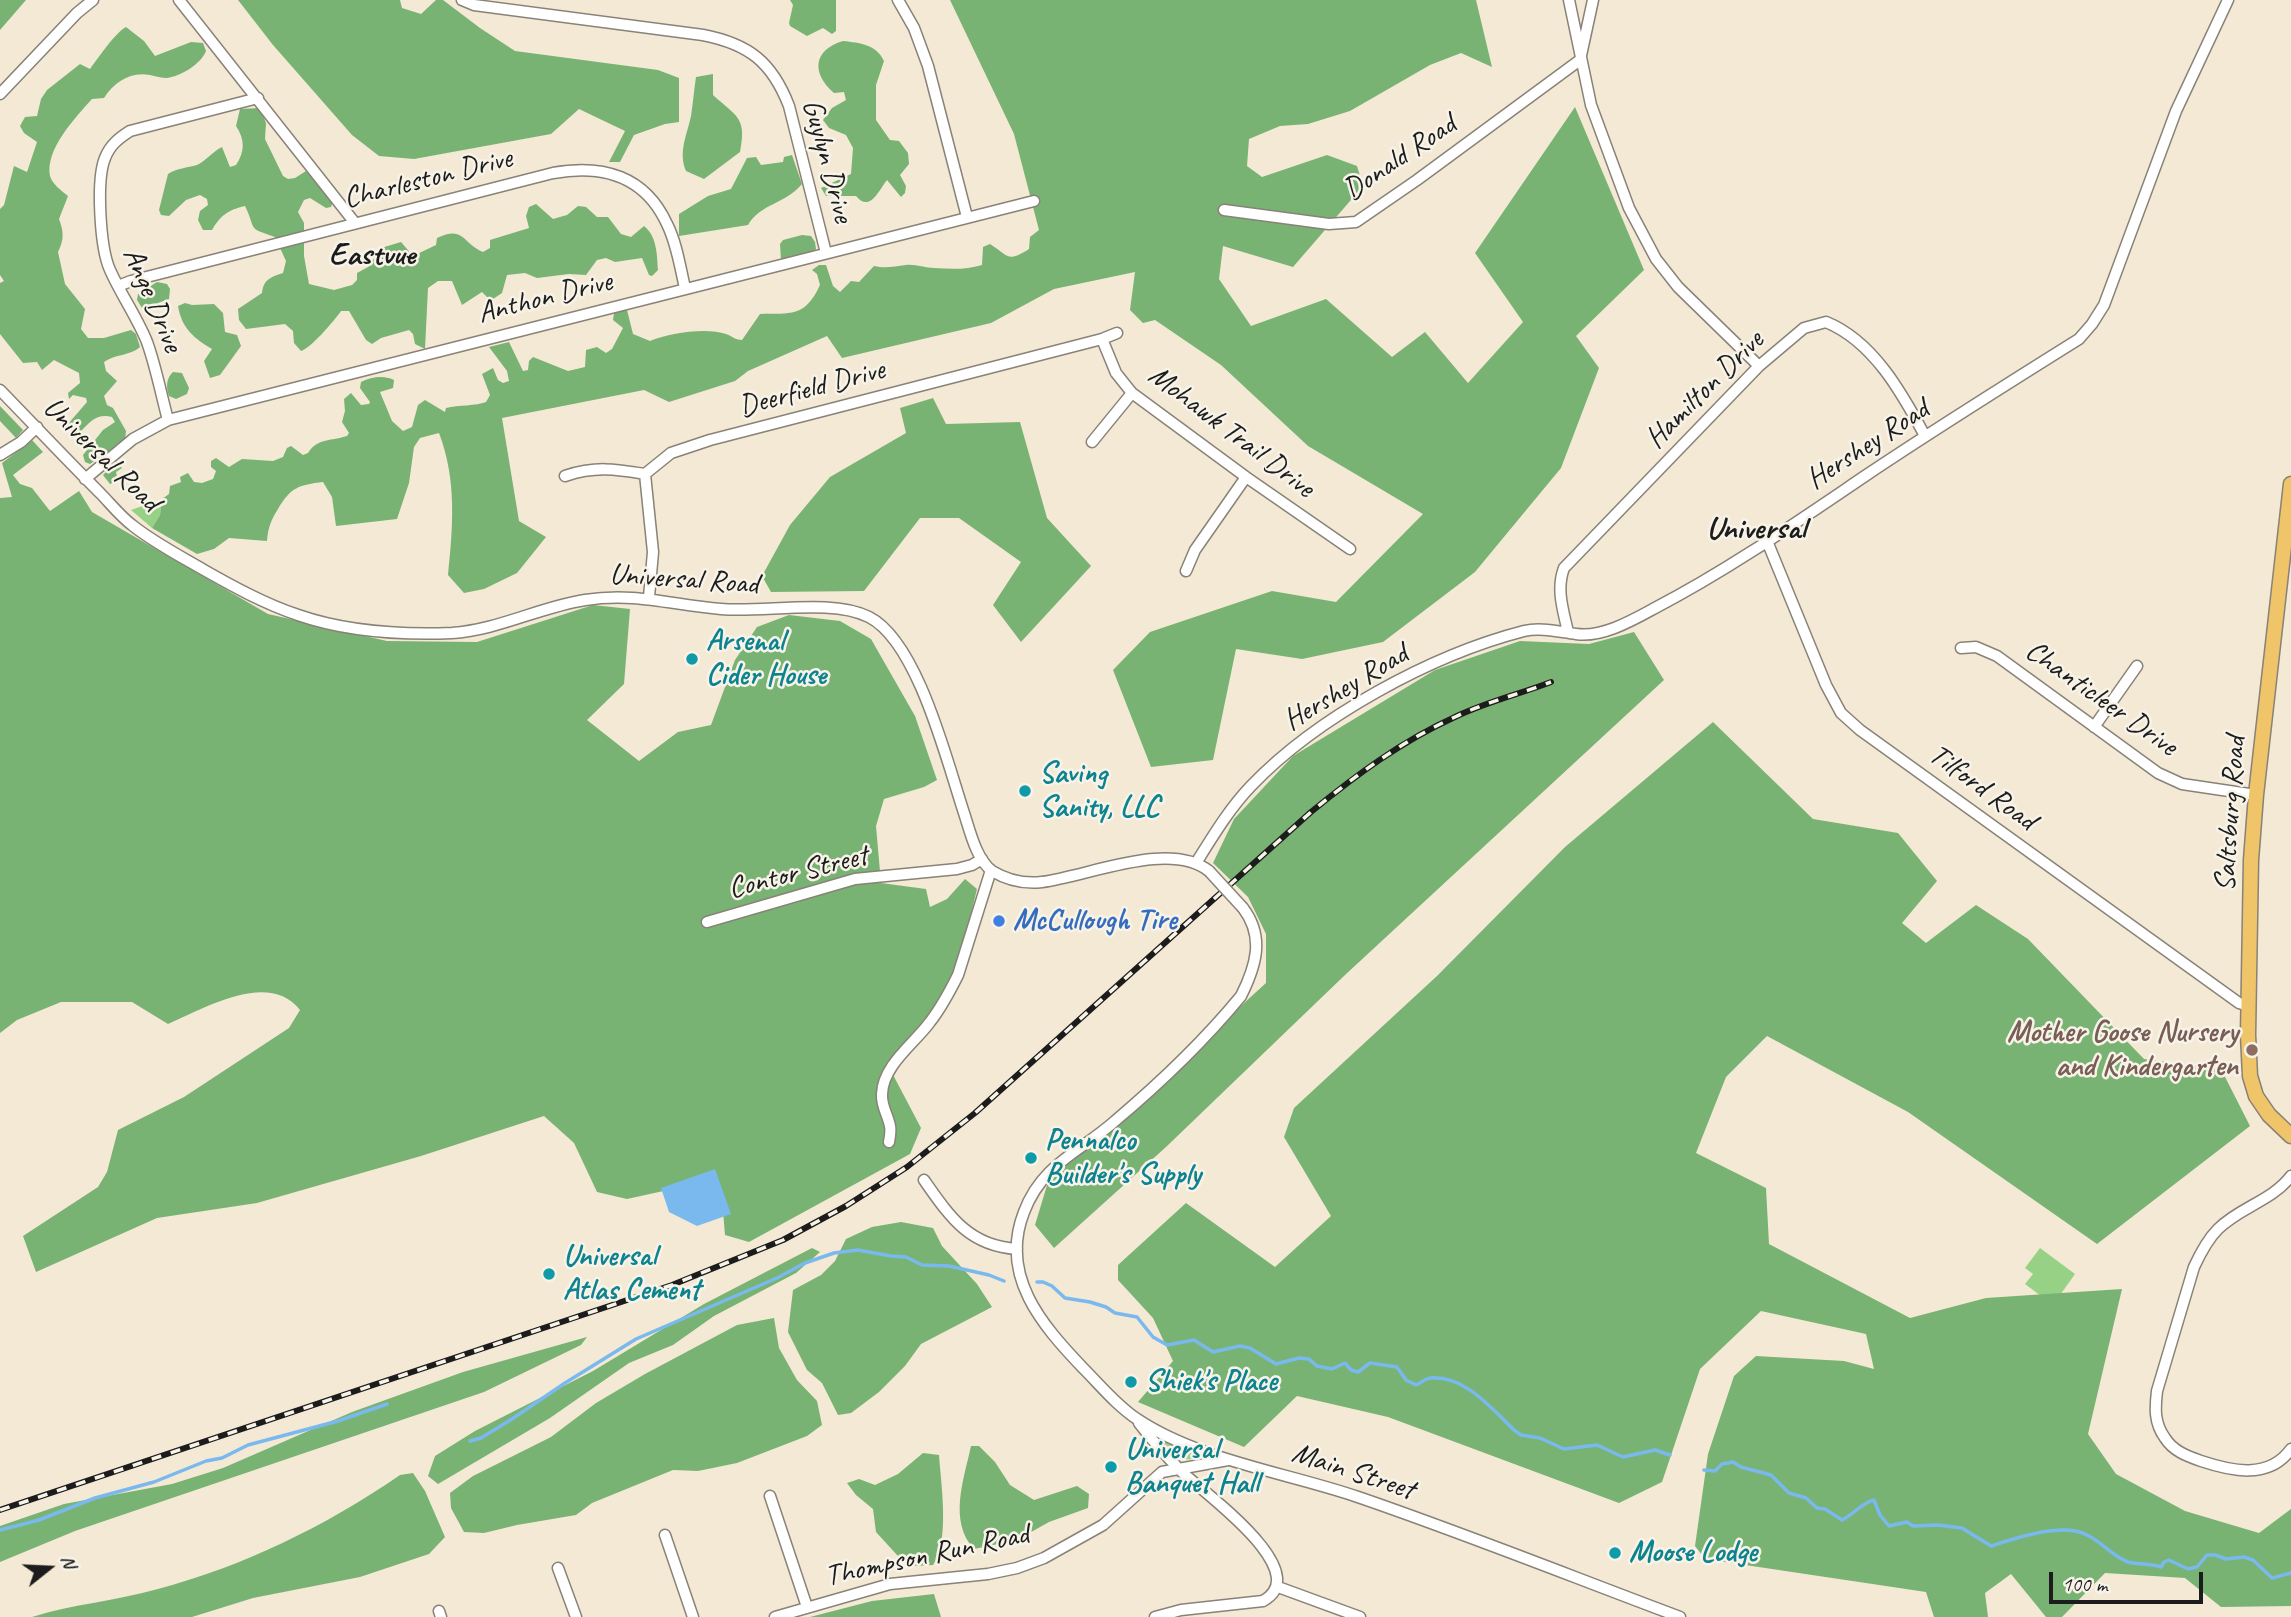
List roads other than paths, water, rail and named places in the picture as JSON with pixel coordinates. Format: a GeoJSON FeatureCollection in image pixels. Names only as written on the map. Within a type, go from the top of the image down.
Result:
{"type":"FeatureCollection","features":[{"type":"Feature","properties":{"kind":"main road","name":"Saltsburg Road"},"geometry":{"type":"LineString","coordinates":[[2291,484],[2251,860],[2248,1055],[2253,1087],[2269,1115],[2291,1136]]}},
{"type":"Feature","properties":{"kind":"street"},"geometry":{"type":"LineString","coordinates":[[0,94],[93,0]]}},
{"type":"Feature","properties":{"kind":"street"},"geometry":{"type":"LineString","coordinates":[[179,0],[355,223]]}},
{"type":"Feature","properties":{"kind":"street","name":"Guylyn Drive"},"geometry":{"type":"LineString","coordinates":[[462,0],[474,5],[703,35],[729,40],[750,52],[769,69],[789,106],[826,253]]}},
{"type":"Feature","properties":{"kind":"street"},"geometry":{"type":"LineString","coordinates":[[898,0],[914,28],[928,66],[967,217]]}},
{"type":"Feature","properties":{"kind":"street"},"geometry":{"type":"LineString","coordinates":[[1570,0],[1591,105],[1629,208],[1656,259],[1678,287],[1759,366]]}},
{"type":"Feature","properties":{"kind":"street"},"geometry":{"type":"LineString","coordinates":[[1580,60],[1593,0]]}},
{"type":"Feature","properties":{"kind":"street","name":"Hershey Road"},"geometry":{"type":"LineString","coordinates":[[1196,863],[1249,787],[1273,764],[1332,719],[1418,671],[1491,640],[1528,630],[1587,634],[1628,622],[1658,607],[1767,541],[2078,339],[2104,305],[2176,111],[2228,0]]}},
{"type":"Feature","properties":{"kind":"street","name":"Donald Road"},"geometry":{"type":"LineString","coordinates":[[1224,210],[1329,224],[1356,222],[1418,180],[1580,60]]}},
{"type":"Feature","properties":{"kind":"street","name":"Ange Drive"},"geometry":{"type":"LineString","coordinates":[[168,420],[146,340],[109,268],[103,248],[104,160],[109,149],[130,131],[258,97]]}},
{"type":"Feature","properties":{"kind":"street","name":"Charleston Drive"},"geometry":{"type":"LineString","coordinates":[[118,286],[355,223],[580,168],[604,171],[635,185],[656,204],[669,226],[685,288]]}},
{"type":"Feature","properties":{"kind":"street","name":"Anthon Drive"},"geometry":{"type":"LineString","coordinates":[[85,479],[131,440],[168,420],[1034,201]]}},
{"type":"Feature","properties":{"kind":"street","name":"Hamilton Drive"},"geometry":{"type":"LineString","coordinates":[[1569,632],[1560,596],[1559,580],[1563,568],[1759,366],[1804,328],[1826,322],[1868,349],[1912,412],[1925,436]]}},
{"type":"Feature","properties":{"kind":"street","name":"Deerfield Drive"},"geometry":{"type":"LineString","coordinates":[[645,474],[671,453],[710,440],[1117,333]]}},
{"type":"Feature","properties":{"kind":"street","name":"Mohawk Trail Drive"},"geometry":{"type":"LineString","coordinates":[[1102,339],[1116,373],[1132,393],[1350,549]]}},
{"type":"Feature","properties":{"kind":"street","name":"Universal Road"},"geometry":{"type":"LineString","coordinates":[[0,390],[132,525],[240,590],[298,615],[364,631],[456,632],[481,628],[585,600],[616,596],[649,597],[718,609],[820,608],[855,611],[872,618],[886,629],[901,649],[928,706],[970,833],[982,859],[991,870]]}},
{"type":"Feature","properties":{"kind":"street"},"geometry":{"type":"LineString","coordinates":[[1092,442],[1132,393]]}},
{"type":"Feature","properties":{"kind":"street"},"geometry":{"type":"LineString","coordinates":[[0,455],[21,442],[37,427]]}},
{"type":"Feature","properties":{"kind":"street"},"geometry":{"type":"LineString","coordinates":[[565,476],[586,469],[615,469],[645,474],[653,552],[649,597]]}},
{"type":"Feature","properties":{"kind":"street"},"geometry":{"type":"LineString","coordinates":[[1186,571],[1195,550],[1246,477]]}},
{"type":"Feature","properties":{"kind":"street","name":"Tilford Road"},"geometry":{"type":"LineString","coordinates":[[1767,541],[1826,685],[1841,713],[1860,730],[2239,1003],[2249,1006]]}},
{"type":"Feature","properties":{"kind":"street","name":"Chanticleer Drive"},"geometry":{"type":"LineString","coordinates":[[1961,648],[1976,647],[1997,656],[2158,773],[2182,784],[2256,795]]}},
{"type":"Feature","properties":{"kind":"street"},"geometry":{"type":"LineString","coordinates":[[2094,727],[2137,666]]}},
{"type":"Feature","properties":{"kind":"street"},"geometry":{"type":"LineString","coordinates":[[889,1142],[890,1124],[882,1106],[884,1082],[890,1069],[931,1022],[951,989],[958,975],[991,870],[1021,882],[1032,883],[1063,880],[1167,858],[1196,863]]}},
{"type":"Feature","properties":{"kind":"street","name":"Contor Street"},"geometry":{"type":"LineString","coordinates":[[707,922],[855,879],[957,869],[982,859]]}},
{"type":"Feature","properties":{"kind":"street","name":"Main Street"},"geometry":{"type":"LineString","coordinates":[[1196,863],[1209,871],[1243,908],[1253,925],[1257,954],[1250,978],[1241,996],[1160,1082],[1113,1124],[1049,1170],[1033,1192],[1023,1214],[1017,1249],[1019,1271],[1035,1312],[1105,1392],[1135,1418],[1172,1438],[1230,1459],[1357,1497],[1680,1617]]}},
{"type":"Feature","properties":{"kind":"street"},"geometry":{"type":"LineString","coordinates":[[2291,1176],[2278,1191],[2218,1229],[2200,1254],[2161,1379],[2154,1412],[2159,1428],[2172,1448],[2230,1471],[2252,1471],[2271,1465],[2286,1457],[2291,1449]]}},
{"type":"Feature","properties":{"kind":"street"},"geometry":{"type":"LineString","coordinates":[[925,1180],[966,1232],[986,1243],[1017,1249]]}},
{"type":"Feature","properties":{"kind":"street"},"geometry":{"type":"LineString","coordinates":[[1135,1418],[1178,1468],[1216,1501],[1266,1552],[1279,1577],[1278,1587],[1272,1596],[1251,1604],[1181,1610],[1155,1617]]}},
{"type":"Feature","properties":{"kind":"street","name":"Thompson Run Road"},"geometry":{"type":"LineString","coordinates":[[775,1617],[890,1584],[988,1574],[1044,1558],[1103,1525],[1162,1472],[1230,1459]]}},
{"type":"Feature","properties":{"kind":"street"},"geometry":{"type":"LineString","coordinates":[[770,1496],[807,1607]]}},
{"type":"Feature","properties":{"kind":"street"},"geometry":{"type":"LineString","coordinates":[[665,1535],[693,1617]]}},
{"type":"Feature","properties":{"kind":"street"},"geometry":{"type":"LineString","coordinates":[[558,1567],[576,1617]]}},
{"type":"Feature","properties":{"kind":"street"},"geometry":{"type":"LineString","coordinates":[[1278,1587],[1360,1617]]}},
{"type":"Feature","properties":{"kind":"water"},"geometry":{"type":"Polygon","coordinates":[[[715,1169],[731,1214],[697,1226],[669,1212],[661,1188],[715,1169]]]}},
{"type":"Feature","properties":{"kind":"waterway"},"geometry":{"type":"LineString","coordinates":[[470,1441],[481,1438],[512,1419],[636,1339],[777,1278],[805,1263],[834,1253],[858,1250],[906,1257],[922,1265],[949,1266],[1004,1281]]}},
{"type":"Feature","properties":{"kind":"waterway"},"geometry":{"type":"LineString","coordinates":[[1037,1282],[1052,1286],[1065,1298],[1090,1302],[1115,1313],[1137,1317],[1153,1337],[1167,1345],[1194,1340],[1213,1352],[1240,1346],[1250,1348],[1276,1364],[1299,1358],[1309,1359],[1317,1366],[1332,1369],[1345,1363],[1351,1370],[1358,1372],[1370,1363],[1397,1367],[1406,1380],[1416,1385],[1430,1378],[1455,1382],[1477,1395],[1521,1435],[1540,1438],[1564,1449],[1597,1445],[1623,1457],[1655,1450],[1670,1455]]}},
{"type":"Feature","properties":{"kind":"waterway"},"geometry":{"type":"LineString","coordinates":[[0,1530],[39,1520],[95,1498],[154,1482],[206,1461],[222,1458],[248,1445],[338,1421],[387,1404]]}},
{"type":"Feature","properties":{"kind":"waterway"},"geometry":{"type":"LineString","coordinates":[[1704,1470],[1715,1471],[1722,1464],[1733,1462],[1741,1467],[1771,1475],[1789,1493],[1806,1498],[1817,1508],[1825,1509],[1842,1520],[1874,1500],[1880,1515],[1889,1526],[1907,1522],[1913,1526],[1962,1528],[1991,1546],[2039,1533],[2077,1531],[2098,1541],[2117,1557],[2132,1563],[2161,1567],[2169,1560],[2188,1569],[2197,1567],[2207,1555],[2215,1555],[2226,1559],[2244,1557],[2253,1560],[2272,1578],[2291,1573]]}},
{"type":"Feature","properties":{"kind":"railway"},"geometry":{"type":"LineString","coordinates":[[0,1510],[672,1285],[783,1240],[846,1206],[907,1167],[975,1113],[1311,812],[1362,772],[1416,737],[1455,717],[1551,682]]}},
{"type":"Feature","properties":{"kind":"place","name":"Arsenal Cider House"},"geometry":{"type":"Point","coordinates":[692,659]}},
{"type":"Feature","properties":{"kind":"place","name":"Saving Sanity, LLC"},"geometry":{"type":"Point","coordinates":[1025,791]}},
{"type":"Feature","properties":{"kind":"place","name":"McCullough Tire"},"geometry":{"type":"Point","coordinates":[999,921]}},
{"type":"Feature","properties":{"kind":"place","name":"Mother Goose Nursery and Kindergarten"},"geometry":{"type":"Point","coordinates":[2252,1050]}},
{"type":"Feature","properties":{"kind":"place","name":"Pennalco Builder's Supply"},"geometry":{"type":"Point","coordinates":[1031,1158]}},
{"type":"Feature","properties":{"kind":"place","name":"Universal Atlas Cement"},"geometry":{"type":"Point","coordinates":[549,1274]}},
{"type":"Feature","properties":{"kind":"place","name":"Shiek's Place"},"geometry":{"type":"Point","coordinates":[1131,1382]}},
{"type":"Feature","properties":{"kind":"place","name":"Universal Banquet Hall"},"geometry":{"type":"Point","coordinates":[1111,1467]}},
{"type":"Feature","properties":{"kind":"place","name":"Moose Lodge"},"geometry":{"type":"Point","coordinates":[1615,1553]}},
{"type":"Feature","properties":{"kind":"district","name":"Eastvue"},"geometry":{"type":"Point","coordinates":[372,256]}},
{"type":"Feature","properties":{"kind":"district","name":"Universal"},"geometry":{"type":"Point","coordinates":[1756,530]}}]}
